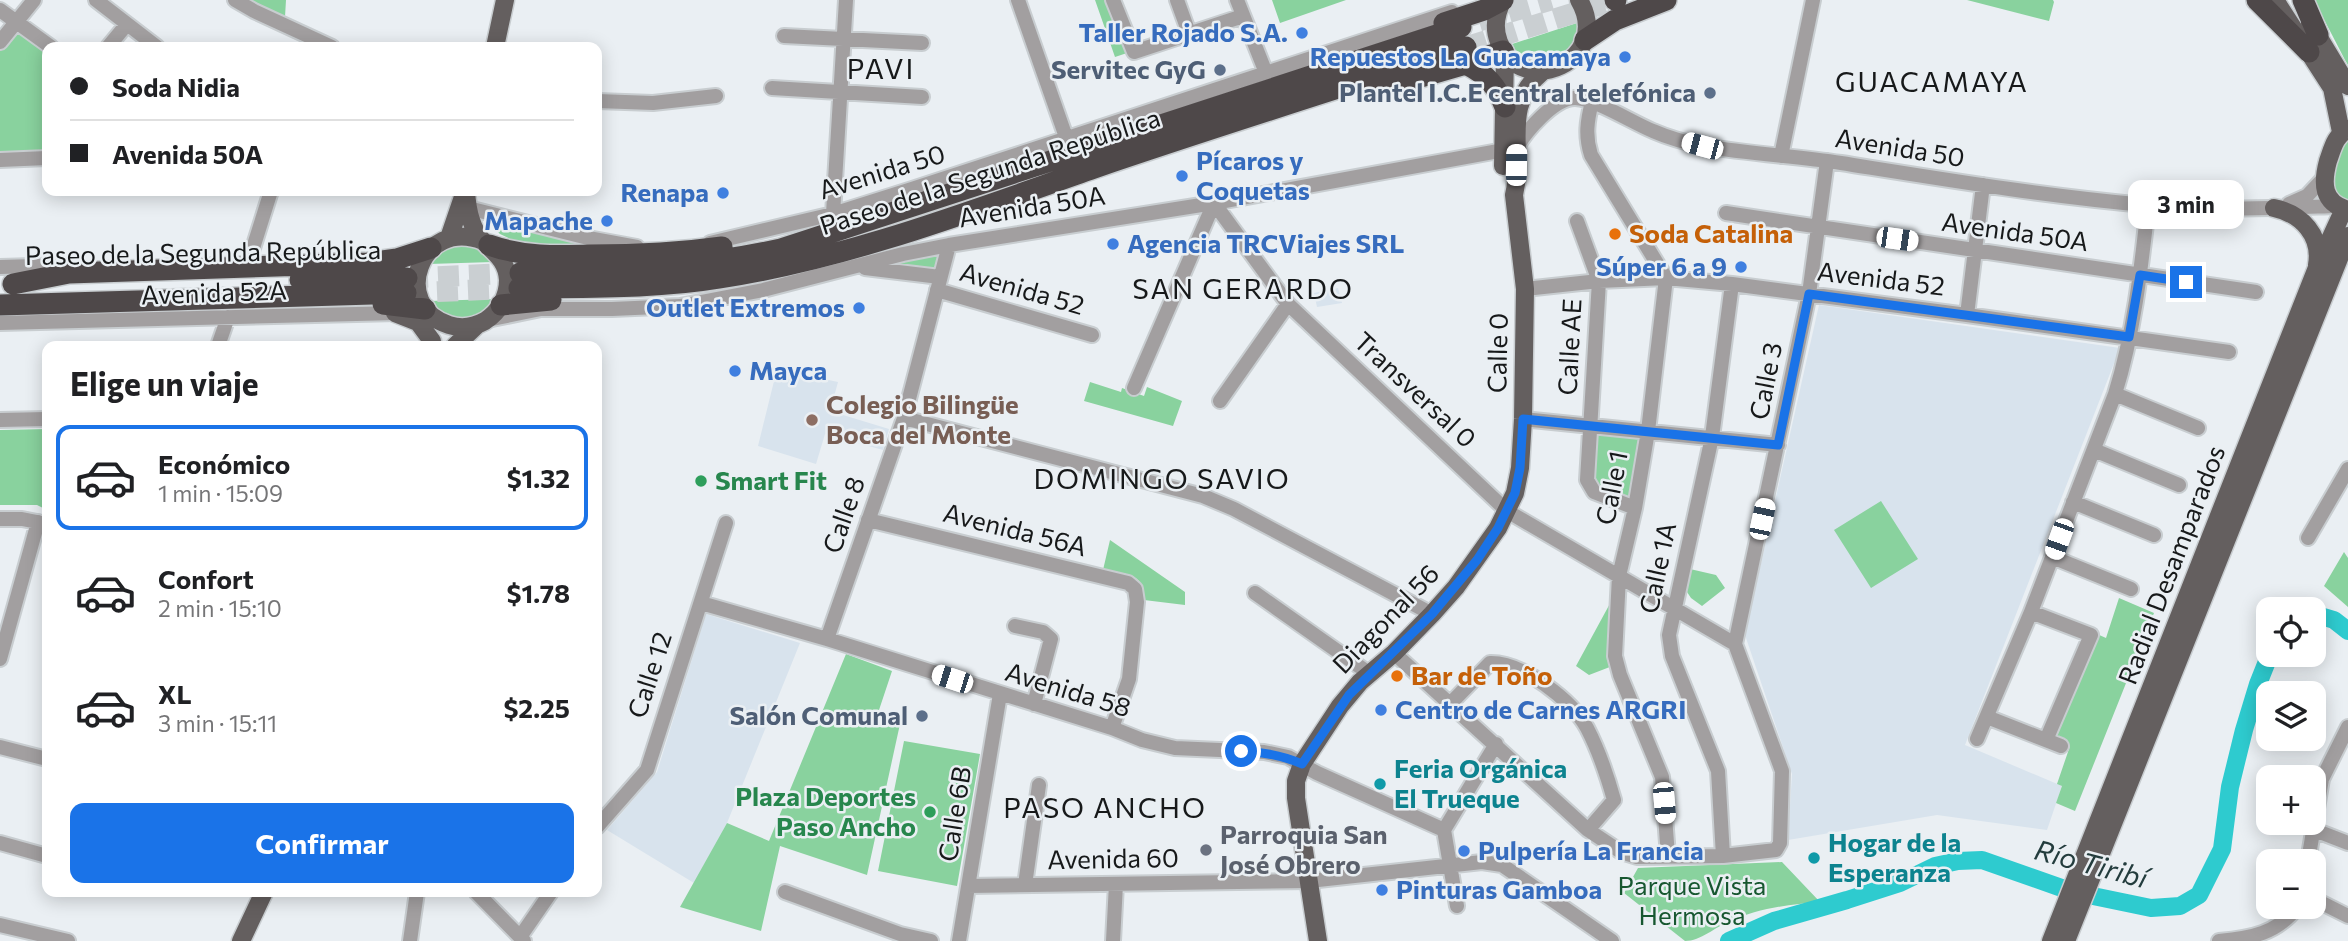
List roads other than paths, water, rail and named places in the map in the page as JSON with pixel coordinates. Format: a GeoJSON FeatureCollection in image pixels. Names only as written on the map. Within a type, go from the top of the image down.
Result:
{"type":"FeatureCollection","features":[{"type":"Feature","properties":{"kind":"highway"},"geometry":{"type":"LineString","coordinates":[[1170,132],[1269,80],[1484,10],[1502,0]]}},
{"type":"Feature","properties":{"kind":"highway"},"geometry":{"type":"LineString","coordinates":[[1585,40],[1615,20],[1666,0]]}},
{"type":"Feature","properties":{"kind":"highway"},"geometry":{"type":"LineString","coordinates":[[2257,0],[2314,43]]}},
{"type":"Feature","properties":{"kind":"highway"},"geometry":{"type":"LineString","coordinates":[[2303,0],[2314,43]]}},
{"type":"Feature","properties":{"kind":"highway"},"geometry":{"type":"LineString","coordinates":[[1170,132],[1247,128],[1464,46],[1504,52]]}},
{"type":"Feature","properties":{"kind":"highway"},"geometry":{"type":"LineString","coordinates":[[1464,46],[1519,116]]}},
{"type":"Feature","properties":{"kind":"highway","name":"Paseo de la Segunda República"},"geometry":{"type":"LineString","coordinates":[[1170,132],[905,233],[850,260],[777,268],[695,282],[520,281],[595,272],[695,266],[781,249],[1170,132],[1464,46]]}},
{"type":"Feature","properties":{"kind":"highway"},"geometry":{"type":"LineString","coordinates":[[486,243],[507,251],[542,256],[632,255],[701,250],[803,231],[852,228]]}},
{"type":"Feature","properties":{"kind":"highway"},"geometry":{"type":"LineString","coordinates":[[6,284],[69,273],[368,263],[397,259],[440,243]]}},
{"type":"Feature","properties":{"kind":"highway"},"geometry":{"type":"LineString","coordinates":[[488,316],[553,300],[670,296],[703,292],[850,260]]}},
{"type":"Feature","properties":{"kind":"highway","name":"Paseo de la Segunda República"},"geometry":{"type":"LineString","coordinates":[[0,305],[70,304],[406,286],[6,284]]}},
{"type":"Feature","properties":{"kind":"highway"},"geometry":{"type":"LineString","coordinates":[[70,304],[391,304],[429,312]]}},
{"type":"Feature","properties":{"kind":"main road"},"geometry":{"type":"LineString","coordinates":[[496,42],[505,0]]}},
{"type":"Feature","properties":{"kind":"main road","name":"Calle 0"},"geometry":{"type":"LineString","coordinates":[[1502,0],[1496,29],[1519,116]]}},
{"type":"Feature","properties":{"kind":"main road"},"geometry":{"type":"LineString","coordinates":[[1504,52],[1522,66],[1543,71],[1564,65],[1573,58],[1585,40],[1587,20],[1579,0]]}},
{"type":"Feature","properties":{"kind":"main road"},"geometry":{"type":"LineString","coordinates":[[2275,0],[2348,86]]}},
{"type":"Feature","properties":{"kind":"main road"},"geometry":{"type":"LineString","coordinates":[[2294,0],[2332,88],[2345,131],[2334,143],[2323,179],[2326,194],[2343,208]]}},
{"type":"Feature","properties":{"kind":"main road","name":"Calle 0"},"geometry":{"type":"LineString","coordinates":[[1507,511],[1515,493],[1520,468],[1525,289],[1514,195],[1505,183],[1522,96],[1528,85],[1543,71]]}},
{"type":"Feature","properties":{"kind":"main road"},"geometry":{"type":"LineString","coordinates":[[460,341],[488,316],[507,290],[507,273],[500,257],[486,243],[466,197]]}},
{"type":"Feature","properties":{"kind":"main road"},"geometry":{"type":"LineString","coordinates":[[432,341],[429,312],[418,294],[416,277],[421,261],[440,243],[466,197]]}},
{"type":"Feature","properties":{"kind":"main road"},"geometry":{"type":"LineString","coordinates":[[2274,208],[2297,216],[2306,225],[2317,246],[2316,270]]}},
{"type":"Feature","properties":{"kind":"main road","name":"Radial Desamparados"},"geometry":{"type":"LineString","coordinates":[[2066,941],[2104,828],[2316,270],[2343,208]]}},
{"type":"Feature","properties":{"kind":"main road"},"geometry":{"type":"LineString","coordinates":[[440,243],[466,236],[486,243]]}},
{"type":"Feature","properties":{"kind":"main road","name":"Radial Desamparados"},"geometry":{"type":"LineString","coordinates":[[2051,941],[2104,828],[2348,236]]}},
{"type":"Feature","properties":{"kind":"main road"},"geometry":{"type":"LineString","coordinates":[[429,312],[453,326],[488,316]]}},
{"type":"Feature","properties":{"kind":"main road"},"geometry":{"type":"LineString","coordinates":[[395,313],[418,322],[430,341]]}},
{"type":"Feature","properties":{"kind":"main road","name":"Diagonal 56"},"geometry":{"type":"LineString","coordinates":[[1302,764],[1349,695],[1432,614],[1477,560],[1507,511]]}},
{"type":"Feature","properties":{"kind":"main road"},"geometry":{"type":"LineString","coordinates":[[1302,764],[1296,781],[1296,798],[1318,941]]}},
{"type":"Feature","properties":{"kind":"main road"},"geometry":{"type":"LineString","coordinates":[[230,941],[251,897]]}},
{"type":"Feature","properties":{"kind":"main road"},"geometry":{"type":"LineString","coordinates":[[241,941],[262,897]]}},
{"type":"Feature","properties":{"kind":"street"},"geometry":{"type":"LineString","coordinates":[[0,42],[34,0]]}},
{"type":"Feature","properties":{"kind":"street"},"geometry":{"type":"LineString","coordinates":[[96,0],[150,42]]}},
{"type":"Feature","properties":{"kind":"street"},"geometry":{"type":"LineString","coordinates":[[235,0],[317,42]]}},
{"type":"Feature","properties":{"kind":"street"},"geometry":{"type":"LineString","coordinates":[[833,214],[846,0]]}},
{"type":"Feature","properties":{"kind":"street"},"geometry":{"type":"LineString","coordinates":[[1018,0],[1067,139]]}},
{"type":"Feature","properties":{"kind":"street"},"geometry":{"type":"LineString","coordinates":[[1113,0],[1134,52],[1242,16]]}},
{"type":"Feature","properties":{"kind":"street"},"geometry":{"type":"LineString","coordinates":[[1177,0],[1189,33]]}},
{"type":"Feature","properties":{"kind":"street"},"geometry":{"type":"LineString","coordinates":[[1237,0],[1266,73]]}},
{"type":"Feature","properties":{"kind":"street","name":"Avenida 50"},"geometry":{"type":"LineString","coordinates":[[466,197],[588,238],[634,247],[716,242],[833,214],[1482,2],[1502,0]]}},
{"type":"Feature","properties":{"kind":"street"},"geometry":{"type":"LineString","coordinates":[[1781,156],[1813,0]]}},
{"type":"Feature","properties":{"kind":"street"},"geometry":{"type":"LineString","coordinates":[[0,10],[44,42]]}},
{"type":"Feature","properties":{"kind":"street"},"geometry":{"type":"LineString","coordinates":[[112,42],[127,24]]}},
{"type":"Feature","properties":{"kind":"street"},"geometry":{"type":"LineString","coordinates":[[784,36],[922,43]]}},
{"type":"Feature","properties":{"kind":"street"},"geometry":{"type":"LineString","coordinates":[[772,88],[922,97]]}},
{"type":"Feature","properties":{"kind":"street"},"geometry":{"type":"LineString","coordinates":[[602,101],[653,103],[716,96]]}},
{"type":"Feature","properties":{"kind":"street"},"geometry":{"type":"LineString","coordinates":[[1510,150],[1524,135],[1519,116],[1568,99],[1577,98],[1592,102],[1586,131],[1591,155],[1666,278]]}},
{"type":"Feature","properties":{"kind":"street","name":"Avenida 50"},"geometry":{"type":"LineString","coordinates":[[1592,102],[1653,131],[1702,146],[2148,205],[2343,208]]}},
{"type":"Feature","properties":{"kind":"street","name":"Avenida 50A"},"geometry":{"type":"LineString","coordinates":[[850,260],[1214,203],[1510,150]]}},
{"type":"Feature","properties":{"kind":"street"},"geometry":{"type":"LineString","coordinates":[[0,160],[42,159]]}},
{"type":"Feature","properties":{"kind":"street","name":"Calle 3"},"geometry":{"type":"LineString","coordinates":[[1735,643],[1809,294],[1827,161]]}},
{"type":"Feature","properties":{"kind":"street","name":"Avenida 50"},"geometry":{"type":"LineString","coordinates":[[2274,208],[2307,196],[2323,179]]}},
{"type":"Feature","properties":{"kind":"street"},"geometry":{"type":"LineString","coordinates":[[1967,315],[1983,185]]}},
{"type":"Feature","properties":{"kind":"street"},"geometry":{"type":"LineString","coordinates":[[248,261],[269,196]]}},
{"type":"Feature","properties":{"kind":"street"},"geometry":{"type":"LineString","coordinates":[[1133,388],[1214,203]]}},
{"type":"Feature","properties":{"kind":"street","name":"Transversal 0"},"geometry":{"type":"LineString","coordinates":[[1214,203],[1288,304],[1507,511],[1735,643]]}},
{"type":"Feature","properties":{"kind":"street"},"geometry":{"type":"LineString","coordinates":[[1977,739],[2031,612],[2115,394],[2124,363],[2140,275],[2148,205]]}},
{"type":"Feature","properties":{"kind":"street","name":"Avenida 50A"},"geometry":{"type":"LineString","coordinates":[[1726,213],[2256,292]]}},
{"type":"Feature","properties":{"kind":"street","name":"Calle AE"},"geometry":{"type":"LineString","coordinates":[[1577,220],[1599,281],[1587,480],[1594,492],[1634,508]]}},
{"type":"Feature","properties":{"kind":"street"},"geometry":{"type":"LineString","coordinates":[[0,267],[368,259],[440,243]]}},
{"type":"Feature","properties":{"kind":"street","name":"Calle 8"},"geometry":{"type":"LineString","coordinates":[[827,639],[904,418],[949,245]]}},
{"type":"Feature","properties":{"kind":"street","name":"Avenida 52"},"geometry":{"type":"LineString","coordinates":[[850,260],[939,284],[1092,335]]}},
{"type":"Feature","properties":{"kind":"street","name":"Avenida 52"},"geometry":{"type":"LineString","coordinates":[[1525,289],[1599,281],[1666,278],[1809,294],[2229,352]]}},
{"type":"Feature","properties":{"kind":"street","name":"Calle 1"},"geometry":{"type":"LineString","coordinates":[[1666,278],[1648,431],[1619,576],[1615,656],[1620,675],[1662,777],[1668,856]]}},
{"type":"Feature","properties":{"kind":"street","name":"Calle 1A"},"geometry":{"type":"LineString","coordinates":[[1723,856],[1718,771],[1672,656],[1669,635],[1712,437],[1732,284]]}},
{"type":"Feature","properties":{"kind":"street"},"geometry":{"type":"LineString","coordinates":[[1220,401],[1288,304]]}},
{"type":"Feature","properties":{"kind":"street","name":"Avenida 52A"},"geometry":{"type":"LineString","coordinates":[[0,323],[429,312]]}},
{"type":"Feature","properties":{"kind":"street"},"geometry":{"type":"LineString","coordinates":[[220,341],[228,317]]}},
{"type":"Feature","properties":{"kind":"street"},"geometry":{"type":"LineString","coordinates":[[2115,394],[2198,428]]}},
{"type":"Feature","properties":{"kind":"street"},"geometry":{"type":"LineString","coordinates":[[904,418],[1203,496],[1234,509],[1432,614]]}},
{"type":"Feature","properties":{"kind":"street"},"geometry":{"type":"LineString","coordinates":[[0,420],[42,419]]}},
{"type":"Feature","properties":{"kind":"street"},"geometry":{"type":"LineString","coordinates":[[1523,419],[1778,445]]}},
{"type":"Feature","properties":{"kind":"street"},"geometry":{"type":"LineString","coordinates":[[2094,450],[2179,485]]}},
{"type":"Feature","properties":{"kind":"street"},"geometry":{"type":"LineString","coordinates":[[2308,538],[2348,469]]}},
{"type":"Feature","properties":{"kind":"street"},"geometry":{"type":"LineString","coordinates":[[2073,502],[2154,535]]}},
{"type":"Feature","properties":{"kind":"street"},"geometry":{"type":"LineString","coordinates":[[0,519],[42,523]]}},
{"type":"Feature","properties":{"kind":"street","name":"Avenida 56A"},"geometry":{"type":"LineString","coordinates":[[868,520],[1128,583],[1135,589],[1137,602],[1129,679],[1112,728]]}},
{"type":"Feature","properties":{"kind":"street","name":"Calle 12"},"geometry":{"type":"LineString","coordinates":[[602,821],[647,770],[726,523]]}},
{"type":"Feature","properties":{"kind":"street"},"geometry":{"type":"LineString","coordinates":[[0,659],[42,526]]}},
{"type":"Feature","properties":{"kind":"street"},"geometry":{"type":"LineString","coordinates":[[2052,557],[2131,589]]}},
{"type":"Feature","properties":{"kind":"street"},"geometry":{"type":"LineString","coordinates":[[1255,593],[1370,674]]}},
{"type":"Feature","properties":{"kind":"street","name":"Avenida 58"},"geometry":{"type":"LineString","coordinates":[[701,603],[827,639],[1112,728],[1142,740],[1175,748],[1264,752],[1288,757],[1317,773],[1444,830]]}},
{"type":"Feature","properties":{"kind":"street"},"geometry":{"type":"LineString","coordinates":[[2031,612],[2091,635],[2046,740]]}},
{"type":"Feature","properties":{"kind":"street"},"geometry":{"type":"LineString","coordinates":[[1015,625],[1042,632],[1051,639],[1034,705]]}},
{"type":"Feature","properties":{"kind":"street"},"geometry":{"type":"LineString","coordinates":[[1394,653],[1451,702],[1588,830],[1621,852],[1637,857],[1770,853],[1776,850],[1780,843],[1782,771],[1735,643]]}},
{"type":"Feature","properties":{"kind":"street"},"geometry":{"type":"LineString","coordinates":[[1451,702],[1490,663],[1504,663],[1530,673],[1565,702],[1585,725],[1605,766],[1614,800],[1588,830]]}},
{"type":"Feature","properties":{"kind":"street","name":"Calle 6B"},"geometry":{"type":"LineString","coordinates":[[959,941],[1000,694]]}},
{"type":"Feature","properties":{"kind":"street"},"geometry":{"type":"LineString","coordinates":[[1987,717],[2060,746]]}},
{"type":"Feature","properties":{"kind":"street"},"geometry":{"type":"LineString","coordinates":[[2326,772],[2346,735]]}},
{"type":"Feature","properties":{"kind":"street"},"geometry":{"type":"LineString","coordinates":[[1457,906],[1444,830],[1496,744]]}},
{"type":"Feature","properties":{"kind":"street"},"geometry":{"type":"LineString","coordinates":[[0,747],[42,758]]}},
{"type":"Feature","properties":{"kind":"street"},"geometry":{"type":"LineString","coordinates":[[1025,885],[1039,785]]}},
{"type":"Feature","properties":{"kind":"street"},"geometry":{"type":"LineString","coordinates":[[2326,834],[2348,843]]}},
{"type":"Feature","properties":{"kind":"street"},"geometry":{"type":"LineString","coordinates":[[0,843],[42,855]]}},
{"type":"Feature","properties":{"kind":"street","name":"Avenida 60"},"geometry":{"type":"LineString","coordinates":[[968,886],[1309,881],[1482,862],[1502,865],[1612,941]]}},
{"type":"Feature","properties":{"kind":"street"},"geometry":{"type":"LineString","coordinates":[[1113,941],[1116,884]]}},
{"type":"Feature","properties":{"kind":"street"},"geometry":{"type":"LineString","coordinates":[[785,892],[899,937],[931,941]]}},
{"type":"Feature","properties":{"kind":"street"},"geometry":{"type":"LineString","coordinates":[[410,941],[416,897]]}},
{"type":"Feature","properties":{"kind":"street"},"geometry":{"type":"LineString","coordinates":[[481,897],[522,939],[548,897]]}},
{"type":"Feature","properties":{"kind":"street"},"geometry":{"type":"LineString","coordinates":[[2326,905],[2348,916]]}},
{"type":"Feature","properties":{"kind":"street"},"geometry":{"type":"LineString","coordinates":[[2219,941],[2252,937],[2270,931],[2287,919]]}},
{"type":"Feature","properties":{"kind":"street"},"geometry":{"type":"LineString","coordinates":[[0,925],[66,941]]}},
{"type":"Feature","properties":{"kind":"waterway","name":"Río Tiribí"},"geometry":{"type":"LineString","coordinates":[[2326,618],[2334,620],[2348,631]]}},
{"type":"Feature","properties":{"kind":"waterway","name":"Río Tiribí"},"geometry":{"type":"LineString","coordinates":[[1729,941],[1774,921],[1900,883],[1935,866],[1958,861],[1982,860],[2073,892],[2151,908],[2180,906],[2199,895],[2222,849],[2230,787],[2244,730],[2265,667]]}},
{"type":"Feature","properties":{"kind":"tunnel"},"geometry":{"type":"LineString","coordinates":[[1479,21],[1551,0]]}},
{"type":"Feature","properties":{"kind":"tunnel"},"geometry":{"type":"LineString","coordinates":[[1466,47],[1615,0]]}},
{"type":"Feature","properties":{"kind":"tunnel"},"geometry":{"type":"LineString","coordinates":[[407,278],[520,273]]}},
{"type":"Feature","properties":{"kind":"tunnel"},"geometry":{"type":"LineString","coordinates":[[406,293],[519,288]]}},
{"type":"Feature","properties":{"kind":"place","name":"Taller Rojado S.A."},"geometry":{"type":"Point","coordinates":[1302,33]}},
{"type":"Feature","properties":{"kind":"place","name":"Repuestos La Guacamaya"},"geometry":{"type":"Point","coordinates":[1625,57]}},
{"type":"Feature","properties":{"kind":"place","name":"Servitec GyG"},"geometry":{"type":"Point","coordinates":[1220,70]}},
{"type":"Feature","properties":{"kind":"place","name":"Plantel I.C.E central telefónica"},"geometry":{"type":"Point","coordinates":[1710,93]}},
{"type":"Feature","properties":{"kind":"place","name":"Pícaros y Coquetas"},"geometry":{"type":"Point","coordinates":[1182,176]}},
{"type":"Feature","properties":{"kind":"place","name":"Renapa"},"geometry":{"type":"Point","coordinates":[723,193]}},
{"type":"Feature","properties":{"kind":"place","name":"Mapache"},"geometry":{"type":"Point","coordinates":[607,221]}},
{"type":"Feature","properties":{"kind":"place","name":"Soda Catalina"},"geometry":{"type":"Point","coordinates":[1615,234]}},
{"type":"Feature","properties":{"kind":"place","name":"Agencia TRCViajes SRL"},"geometry":{"type":"Point","coordinates":[1113,244]}},
{"type":"Feature","properties":{"kind":"place","name":"Súper 6 a 9"},"geometry":{"type":"Point","coordinates":[1741,267]}},
{"type":"Feature","properties":{"kind":"place","name":"Outlet Extremos"},"geometry":{"type":"Point","coordinates":[859,308]}},
{"type":"Feature","properties":{"kind":"place","name":"Mayca"},"geometry":{"type":"Point","coordinates":[735,371]}},
{"type":"Feature","properties":{"kind":"place","name":"Colegio Bilingüe Boca del Monte"},"geometry":{"type":"Point","coordinates":[812,420]}},
{"type":"Feature","properties":{"kind":"place","name":"Smart Fit"},"geometry":{"type":"Point","coordinates":[701,481]}},
{"type":"Feature","properties":{"kind":"place","name":"Bar de Toño"},"geometry":{"type":"Point","coordinates":[1397,676]}},
{"type":"Feature","properties":{"kind":"place","name":"Centro de Carnes ARGRI"},"geometry":{"type":"Point","coordinates":[1381,710]}},
{"type":"Feature","properties":{"kind":"place","name":"Salón Comunal"},"geometry":{"type":"Point","coordinates":[922,716]}},
{"type":"Feature","properties":{"kind":"place","name":"Feria Orgánica El Trueque"},"geometry":{"type":"Point","coordinates":[1380,784]}},
{"type":"Feature","properties":{"kind":"place","name":"Plaza Deportes Paso Ancho"},"geometry":{"type":"Point","coordinates":[930,812]}},
{"type":"Feature","properties":{"kind":"place","name":"Parroquia San José Obrero"},"geometry":{"type":"Point","coordinates":[1206,850]}},
{"type":"Feature","properties":{"kind":"place","name":"Pulpería La Francia"},"geometry":{"type":"Point","coordinates":[1464,851]}},
{"type":"Feature","properties":{"kind":"place","name":"Hogar de la Esperanza"},"geometry":{"type":"Point","coordinates":[1814,858]}},
{"type":"Feature","properties":{"kind":"place","name":"Pinturas Gamboa"},"geometry":{"type":"Point","coordinates":[1382,890]}},
{"type":"Feature","properties":{"kind":"district","name":"PAVI"},"geometry":{"type":"Point","coordinates":[881,69]}},
{"type":"Feature","properties":{"kind":"district","name":"GUACAMAYA"},"geometry":{"type":"Point","coordinates":[1932,82]}},
{"type":"Feature","properties":{"kind":"district","name":"SAN GERARDO"},"geometry":{"type":"Point","coordinates":[1243,289]}},
{"type":"Feature","properties":{"kind":"district","name":"DOMINGO SAVIO"},"geometry":{"type":"Point","coordinates":[1162,479]}},
{"type":"Feature","properties":{"kind":"district","name":"PASO ANCHO"},"geometry":{"type":"Point","coordinates":[1105,808]}},
{"type":"Feature","properties":{"kind":"park label","name":"Parque Vista Hermosa"},"geometry":{"type":"Point","coordinates":[1692,900]}}]}
